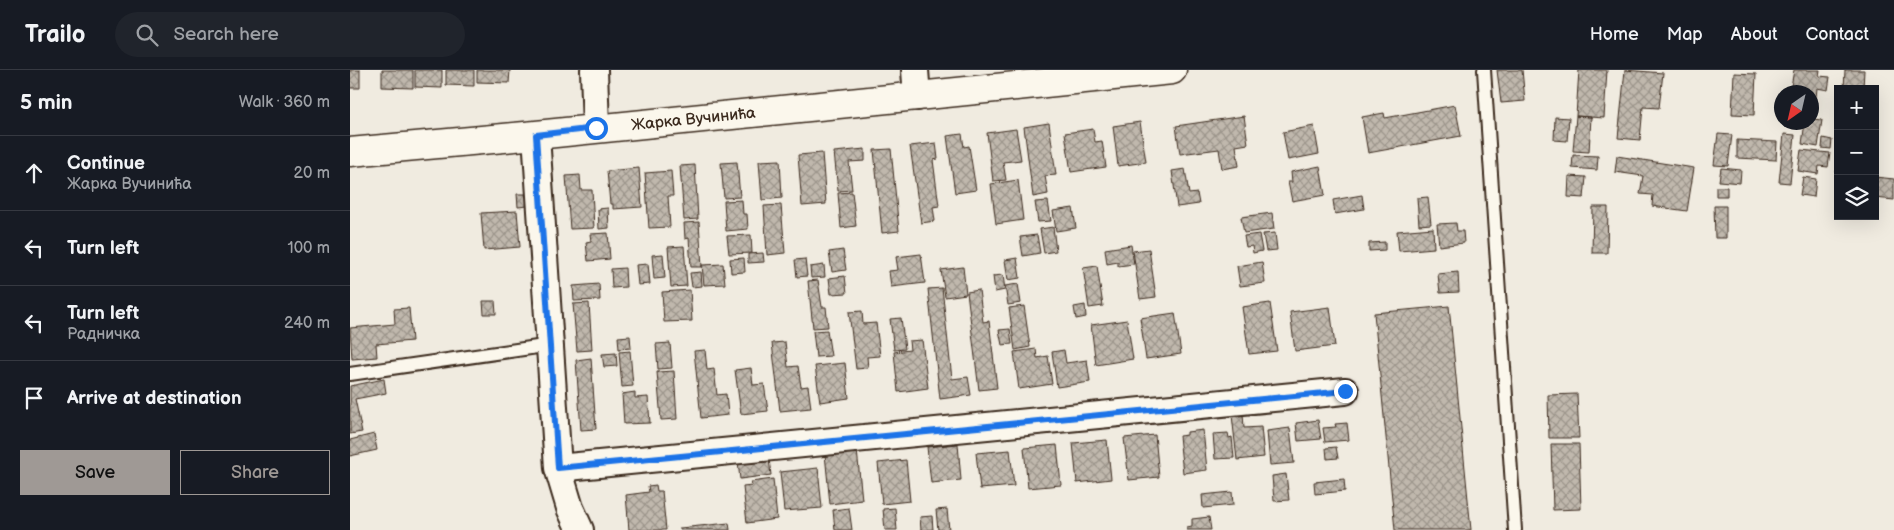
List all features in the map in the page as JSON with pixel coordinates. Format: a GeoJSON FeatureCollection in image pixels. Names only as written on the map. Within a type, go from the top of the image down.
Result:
{"type":"FeatureCollection","features":[{"type":"Feature","properties":{"kind":"street"},"geometry":{"type":"LineString","coordinates":[[594,70],[596,128]]}},
{"type":"Feature","properties":{"kind":"street"},"geometry":{"type":"LineString","coordinates":[[915,70],[917,97]]}},
{"type":"Feature","properties":{"kind":"street","name":"Жарка Вучинића"},"geometry":{"type":"LineString","coordinates":[[350,152],[917,97],[1172,70]]}},
{"type":"Feature","properties":{"kind":"street"},"geometry":{"type":"LineString","coordinates":[[536,135],[558,468],[570,508],[580,530]]}},
{"type":"Feature","properties":{"kind":"street"},"geometry":{"type":"LineString","coordinates":[[558,468],[1345,391]]}},
{"type":"Feature","properties":{"kind":"lane"},"geometry":{"type":"LineString","coordinates":[[1484,70],[1514,530]]}},
{"type":"Feature","properties":{"kind":"lane"},"geometry":{"type":"LineString","coordinates":[[350,374],[551,345]]}},
{"type":"Feature","properties":{"kind":"building"},"geometry":{"type":"Polygon","coordinates":[[[350,70],[360,70],[360,88],[350,88],[350,70]]]}},
{"type":"Feature","properties":{"kind":"building"},"geometry":{"type":"Polygon","coordinates":[[[382,70],[413,70],[413,88],[382,87],[382,70]]]}},
{"type":"Feature","properties":{"kind":"building"},"geometry":{"type":"Polygon","coordinates":[[[415,70],[442,70],[442,88],[415,87],[415,70]]]}},
{"type":"Feature","properties":{"kind":"building"},"geometry":{"type":"Polygon","coordinates":[[[446,70],[474,70],[474,86],[446,85],[446,70]]]}},
{"type":"Feature","properties":{"kind":"building"},"geometry":{"type":"Polygon","coordinates":[[[477,70],[510,70],[509,83],[477,82],[477,70]]]}},
{"type":"Feature","properties":{"kind":"building"},"geometry":{"type":"Polygon","coordinates":[[[1497,70],[1522,70],[1525,101],[1501,103],[1497,70]]]}},
{"type":"Feature","properties":{"kind":"building"},"geometry":{"type":"Polygon","coordinates":[[[1579,70],[1607,70],[1604,118],[1576,116],[1579,70]]]}},
{"type":"Feature","properties":{"kind":"building"},"geometry":{"type":"Polygon","coordinates":[[[1625,70],[1663,73],[1659,108],[1643,107],[1640,140],[1618,138],[1625,70]]]}},
{"type":"Feature","properties":{"kind":"building"},"geometry":{"type":"Polygon","coordinates":[[[1794,70],[1820,70],[1819,76],[1830,77],[1828,90],[1819,88],[1819,85],[1791,85],[1794,70]]]}},
{"type":"Feature","properties":{"kind":"building"},"geometry":{"type":"Polygon","coordinates":[[[1845,70],[1864,70],[1863,85],[1844,85],[1845,70]]]}},
{"type":"Feature","properties":{"kind":"building"},"geometry":{"type":"Polygon","coordinates":[[[1734,73],[1756,74],[1754,115],[1732,114],[1734,73]]]}},
{"type":"Feature","properties":{"kind":"building"},"geometry":{"type":"Polygon","coordinates":[[[1455,105],[1461,136],[1368,153],[1362,117],[1384,113],[1385,118],[1455,105]]]}},
{"type":"Feature","properties":{"kind":"building"},"geometry":{"type":"Polygon","coordinates":[[[1244,116],[1248,144],[1236,146],[1239,166],[1222,169],[1219,149],[1180,154],[1176,126],[1244,116]]]}},
{"type":"Feature","properties":{"kind":"building"},"geometry":{"type":"Polygon","coordinates":[[[1576,116],[1591,117],[1589,152],[1573,151],[1576,116]]]}},
{"type":"Feature","properties":{"kind":"building"},"geometry":{"type":"Polygon","coordinates":[[[1555,117],[1569,118],[1567,141],[1554,140],[1555,117]]]}},
{"type":"Feature","properties":{"kind":"building"},"geometry":{"type":"Polygon","coordinates":[[[1819,120],[1822,120],[1818,147],[1802,144],[1804,130],[1819,130],[1819,120]]]}},
{"type":"Feature","properties":{"kind":"building"},"geometry":{"type":"Polygon","coordinates":[[[1140,122],[1146,162],[1118,166],[1113,126],[1140,122]]]}},
{"type":"Feature","properties":{"kind":"building"},"geometry":{"type":"Polygon","coordinates":[[[1049,123],[1056,175],[1045,176],[1048,194],[1033,197],[1024,127],[1049,123]]]}},
{"type":"Feature","properties":{"kind":"building"},"geometry":{"type":"Polygon","coordinates":[[[1314,126],[1319,154],[1288,160],[1283,132],[1314,126]]]}},
{"type":"Feature","properties":{"kind":"building"},"geometry":{"type":"Polygon","coordinates":[[[1016,129],[1021,160],[1003,162],[1006,180],[993,181],[987,133],[1016,129]]]}},
{"type":"Feature","properties":{"kind":"building"},"geometry":{"type":"Polygon","coordinates":[[[1093,129],[1095,142],[1102,141],[1106,167],[1071,172],[1065,133],[1093,129]]]}},
{"type":"Feature","properties":{"kind":"building"},"geometry":{"type":"Polygon","coordinates":[[[962,134],[964,147],[969,146],[976,190],[955,193],[947,136],[962,134]]]}},
{"type":"Feature","properties":{"kind":"building"},"geometry":{"type":"Polygon","coordinates":[[[1718,134],[1732,135],[1728,166],[1714,165],[1718,134]]]}},
{"type":"Feature","properties":{"kind":"building"},"geometry":{"type":"Polygon","coordinates":[[[1784,134],[1795,135],[1790,183],[1779,182],[1784,134]]]}},
{"type":"Feature","properties":{"kind":"building"},"geometry":{"type":"Polygon","coordinates":[[[1823,138],[1832,140],[1831,149],[1822,148],[1823,138]]]}},
{"type":"Feature","properties":{"kind":"building"},"geometry":{"type":"Polygon","coordinates":[[[1737,140],[1777,142],[1776,160],[1737,158],[1737,140]]]}},
{"type":"Feature","properties":{"kind":"building"},"geometry":{"type":"Polygon","coordinates":[[[936,143],[938,159],[933,160],[939,206],[933,207],[935,221],[921,223],[910,146],[936,143]]]}},
{"type":"Feature","properties":{"kind":"building"},"geometry":{"type":"Polygon","coordinates":[[[865,149],[865,161],[849,162],[852,190],[838,191],[834,152],[865,149]]]}},
{"type":"Feature","properties":{"kind":"building"},"geometry":{"type":"Polygon","coordinates":[[[891,149],[899,231],[882,233],[874,150],[891,149]]]}},
{"type":"Feature","properties":{"kind":"building"},"geometry":{"type":"Polygon","coordinates":[[[1801,150],[1830,153],[1828,167],[1819,166],[1818,174],[1798,171],[1801,150]]]}},
{"type":"Feature","properties":{"kind":"building"},"geometry":{"type":"Polygon","coordinates":[[[822,153],[826,204],[802,206],[798,155],[822,153]]]}},
{"type":"Feature","properties":{"kind":"building"},"geometry":{"type":"Polygon","coordinates":[[[1573,155],[1598,156],[1597,170],[1572,168],[1573,155]]]}},
{"type":"Feature","properties":{"kind":"building"},"geometry":{"type":"Polygon","coordinates":[[[1617,156],[1694,168],[1687,211],[1652,206],[1653,195],[1640,194],[1643,176],[1615,172],[1617,156]]]}},
{"type":"Feature","properties":{"kind":"building"},"geometry":{"type":"Polygon","coordinates":[[[780,160],[782,198],[762,200],[759,161],[780,160]]]}},
{"type":"Feature","properties":{"kind":"building"},"geometry":{"type":"Polygon","coordinates":[[[737,162],[740,197],[724,198],[721,163],[737,162]]]}},
{"type":"Feature","properties":{"kind":"building"},"geometry":{"type":"Polygon","coordinates":[[[695,165],[698,219],[684,220],[680,166],[695,165]]]}},
{"type":"Feature","properties":{"kind":"building"},"geometry":{"type":"Polygon","coordinates":[[[1320,166],[1325,195],[1292,201],[1288,182],[1292,182],[1291,172],[1320,166]]]}},
{"type":"Feature","properties":{"kind":"building"},"geometry":{"type":"Polygon","coordinates":[[[639,168],[642,207],[613,209],[613,204],[610,204],[607,171],[639,168]]]}},
{"type":"Feature","properties":{"kind":"building"},"geometry":{"type":"Polygon","coordinates":[[[1721,168],[1741,170],[1740,183],[1719,181],[1721,168]]]}},
{"type":"Feature","properties":{"kind":"building"},"geometry":{"type":"Polygon","coordinates":[[[1185,169],[1189,194],[1197,193],[1199,204],[1177,207],[1172,171],[1185,169]]]}},
{"type":"Feature","properties":{"kind":"building"},"geometry":{"type":"Polygon","coordinates":[[[671,171],[673,196],[668,196],[670,227],[649,228],[645,173],[671,171]]]}},
{"type":"Feature","properties":{"kind":"building"},"geometry":{"type":"Polygon","coordinates":[[[580,175],[581,190],[592,190],[594,228],[570,229],[566,176],[580,175]]]}},
{"type":"Feature","properties":{"kind":"building"},"geometry":{"type":"Polygon","coordinates":[[[1569,176],[1586,177],[1584,198],[1568,197],[1569,176]]]}},
{"type":"Feature","properties":{"kind":"building"},"geometry":{"type":"Polygon","coordinates":[[[1803,177],[1816,179],[1814,197],[1800,195],[1803,177]]]}},
{"type":"Feature","properties":{"kind":"building"},"geometry":{"type":"Polygon","coordinates":[[[1879,177],[1894,179],[1894,200],[1879,198],[1879,177]]]}},
{"type":"Feature","properties":{"kind":"building"},"geometry":{"type":"Polygon","coordinates":[[[1018,180],[1023,220],[996,224],[991,184],[1018,180]]]}},
{"type":"Feature","properties":{"kind":"building"},"geometry":{"type":"Polygon","coordinates":[[[1716,187],[1727,187],[1727,196],[1716,196],[1716,187]]]}},
{"type":"Feature","properties":{"kind":"building"},"geometry":{"type":"Polygon","coordinates":[[[852,192],[856,226],[841,228],[838,193],[852,192]]]}},
{"type":"Feature","properties":{"kind":"building"},"geometry":{"type":"Polygon","coordinates":[[[517,194],[527,194],[528,206],[518,207],[517,194]]]}},
{"type":"Feature","properties":{"kind":"building"},"geometry":{"type":"Polygon","coordinates":[[[1362,195],[1364,209],[1335,214],[1333,200],[1362,195]]]}},
{"type":"Feature","properties":{"kind":"building"},"geometry":{"type":"Polygon","coordinates":[[[1428,197],[1431,224],[1419,225],[1417,198],[1428,197]]]}},
{"type":"Feature","properties":{"kind":"building"},"geometry":{"type":"Polygon","coordinates":[[[742,200],[743,214],[747,214],[748,229],[726,231],[724,201],[742,200]]]}},
{"type":"Feature","properties":{"kind":"building"},"geometry":{"type":"Polygon","coordinates":[[[1048,201],[1051,221],[1038,222],[1035,202],[1048,201]]]}},
{"type":"Feature","properties":{"kind":"building"},"geometry":{"type":"Polygon","coordinates":[[[781,205],[785,253],[767,255],[764,206],[781,205]]]}},
{"type":"Feature","properties":{"kind":"building"},"geometry":{"type":"Polygon","coordinates":[[[1714,206],[1726,206],[1726,238],[1715,238],[1714,206]]]}},
{"type":"Feature","properties":{"kind":"building"},"geometry":{"type":"Polygon","coordinates":[[[1593,207],[1608,207],[1607,253],[1592,253],[1593,207]]]}},
{"type":"Feature","properties":{"kind":"building"},"geometry":{"type":"Polygon","coordinates":[[[608,208],[609,228],[599,229],[598,209],[608,208]]]}},
{"type":"Feature","properties":{"kind":"building"},"geometry":{"type":"Polygon","coordinates":[[[1073,208],[1076,228],[1056,231],[1053,211],[1073,208]]]}},
{"type":"Feature","properties":{"kind":"building"},"geometry":{"type":"Polygon","coordinates":[[[517,211],[520,247],[484,250],[481,213],[517,211]]]}},
{"type":"Feature","properties":{"kind":"building"},"geometry":{"type":"Polygon","coordinates":[[[1272,213],[1274,229],[1244,233],[1241,217],[1272,213]]]}},
{"type":"Feature","properties":{"kind":"building"},"geometry":{"type":"Polygon","coordinates":[[[699,222],[702,267],[691,267],[689,238],[685,239],[684,223],[699,222]]]}},
{"type":"Feature","properties":{"kind":"building"},"geometry":{"type":"Polygon","coordinates":[[[1456,223],[1457,231],[1463,231],[1464,243],[1439,246],[1437,224],[1456,223]]]}},
{"type":"Feature","properties":{"kind":"building"},"geometry":{"type":"Polygon","coordinates":[[[1053,227],[1056,251],[1044,253],[1040,229],[1053,227]]]}},
{"type":"Feature","properties":{"kind":"building"},"geometry":{"type":"Polygon","coordinates":[[[1433,228],[1434,248],[1399,251],[1397,231],[1433,228]]]}},
{"type":"Feature","properties":{"kind":"building"},"geometry":{"type":"Polygon","coordinates":[[[608,233],[610,259],[588,261],[586,242],[591,241],[590,234],[608,233]]]}},
{"type":"Feature","properties":{"kind":"building"},"geometry":{"type":"Polygon","coordinates":[[[1275,233],[1277,250],[1266,251],[1263,234],[1275,233]]]}},
{"type":"Feature","properties":{"kind":"building"},"geometry":{"type":"Polygon","coordinates":[[[1259,234],[1262,251],[1253,253],[1252,246],[1246,247],[1244,236],[1259,234]]]}},
{"type":"Feature","properties":{"kind":"building"},"geometry":{"type":"Polygon","coordinates":[[[751,235],[752,253],[729,254],[727,236],[751,235]]]}},
{"type":"Feature","properties":{"kind":"building"},"geometry":{"type":"Polygon","coordinates":[[[1037,235],[1040,253],[1023,256],[1020,237],[1037,235]]]}},
{"type":"Feature","properties":{"kind":"building"},"geometry":{"type":"Polygon","coordinates":[[[1385,242],[1385,250],[1369,251],[1369,243],[1385,242]]]}},
{"type":"Feature","properties":{"kind":"building"},"geometry":{"type":"Polygon","coordinates":[[[1131,245],[1134,264],[1118,266],[1118,262],[1107,264],[1105,249],[1131,245]]]}},
{"type":"Feature","properties":{"kind":"building"},"geometry":{"type":"Polygon","coordinates":[[[684,246],[687,286],[671,287],[668,247],[684,246]]]}},
{"type":"Feature","properties":{"kind":"building"},"geometry":{"type":"Polygon","coordinates":[[[1149,249],[1156,297],[1140,299],[1133,251],[1149,249]]]}},
{"type":"Feature","properties":{"kind":"building"},"geometry":{"type":"Polygon","coordinates":[[[843,250],[846,270],[832,272],[829,252],[843,250]]]}},
{"type":"Feature","properties":{"kind":"building"},"geometry":{"type":"Polygon","coordinates":[[[763,253],[764,262],[748,263],[748,254],[763,253]]]}},
{"type":"Feature","properties":{"kind":"building"},"geometry":{"type":"Polygon","coordinates":[[[663,254],[665,278],[654,279],[652,255],[663,254]]]}},
{"type":"Feature","properties":{"kind":"building"},"geometry":{"type":"Polygon","coordinates":[[[921,254],[925,283],[891,287],[889,271],[898,270],[896,257],[921,254]]]}},
{"type":"Feature","properties":{"kind":"building"},"geometry":{"type":"Polygon","coordinates":[[[744,258],[745,272],[731,273],[730,259],[744,258]]]}},
{"type":"Feature","properties":{"kind":"building"},"geometry":{"type":"Polygon","coordinates":[[[1017,258],[1020,278],[1008,280],[1005,260],[1017,258]]]}},
{"type":"Feature","properties":{"kind":"building"},"geometry":{"type":"Polygon","coordinates":[[[805,259],[807,276],[797,277],[795,260],[805,259]]]}},
{"type":"Feature","properties":{"kind":"building"},"geometry":{"type":"Polygon","coordinates":[[[1262,262],[1265,283],[1240,286],[1237,266],[1262,262]]]}},
{"type":"Feature","properties":{"kind":"building"},"geometry":{"type":"Polygon","coordinates":[[[648,264],[650,284],[638,285],[636,265],[648,264]]]}},
{"type":"Feature","properties":{"kind":"building"},"geometry":{"type":"Polygon","coordinates":[[[723,264],[725,284],[704,285],[702,265],[723,264]]]}},
{"type":"Feature","properties":{"kind":"building"},"geometry":{"type":"Polygon","coordinates":[[[824,265],[825,277],[811,278],[810,267],[824,265]]]}},
{"type":"Feature","properties":{"kind":"building"},"geometry":{"type":"Polygon","coordinates":[[[1097,266],[1103,306],[1089,308],[1083,268],[1097,266]]]}},
{"type":"Feature","properties":{"kind":"building"},"geometry":{"type":"Polygon","coordinates":[[[963,267],[966,294],[945,297],[941,270],[963,267]]]}},
{"type":"Feature","properties":{"kind":"building"},"geometry":{"type":"Polygon","coordinates":[[[625,268],[626,287],[612,288],[611,269],[625,268]]]}},
{"type":"Feature","properties":{"kind":"building"},"geometry":{"type":"Polygon","coordinates":[[[701,272],[702,286],[692,287],[690,273],[701,272]]]}},
{"type":"Feature","properties":{"kind":"building"},"geometry":{"type":"Polygon","coordinates":[[[1458,272],[1459,292],[1440,293],[1438,274],[1458,272]]]}},
{"type":"Feature","properties":{"kind":"building"},"geometry":{"type":"Polygon","coordinates":[[[1003,275],[1005,290],[995,292],[993,276],[1003,275]]]}},
{"type":"Feature","properties":{"kind":"building"},"geometry":{"type":"Polygon","coordinates":[[[845,276],[847,293],[831,294],[829,278],[845,276]]]}},
{"type":"Feature","properties":{"kind":"building"},"geometry":{"type":"Polygon","coordinates":[[[818,280],[822,307],[826,307],[828,327],[813,328],[808,281],[818,280]]]}},
{"type":"Feature","properties":{"kind":"building"},"geometry":{"type":"Polygon","coordinates":[[[599,284],[600,300],[574,301],[573,286],[599,284]]]}},
{"type":"Feature","properties":{"kind":"building"},"geometry":{"type":"Polygon","coordinates":[[[1018,284],[1021,303],[1008,305],[1005,286],[1018,284]]]}},
{"type":"Feature","properties":{"kind":"building"},"geometry":{"type":"Polygon","coordinates":[[[942,288],[952,379],[968,377],[971,395],[940,399],[928,289],[942,288]]]}},
{"type":"Feature","properties":{"kind":"building"},"geometry":{"type":"Polygon","coordinates":[[[690,290],[692,321],[664,322],[662,292],[690,290]]]}},
{"type":"Feature","properties":{"kind":"building"},"geometry":{"type":"Polygon","coordinates":[[[979,290],[983,322],[989,321],[997,388],[979,390],[967,292],[979,290]]]}},
{"type":"Feature","properties":{"kind":"building"},"geometry":{"type":"Polygon","coordinates":[[[483,301],[495,301],[496,314],[484,314],[483,301]]]}},
{"type":"Feature","properties":{"kind":"building"},"geometry":{"type":"Polygon","coordinates":[[[589,303],[592,350],[577,351],[573,304],[589,303]]]}},
{"type":"Feature","properties":{"kind":"building"},"geometry":{"type":"Polygon","coordinates":[[[1270,303],[1277,351],[1249,354],[1242,307],[1270,303]]]}},
{"type":"Feature","properties":{"kind":"building"},"geometry":{"type":"Polygon","coordinates":[[[1085,305],[1086,317],[1076,319],[1074,307],[1085,305]]]}},
{"type":"Feature","properties":{"kind":"building"},"geometry":{"type":"Polygon","coordinates":[[[1024,306],[1030,347],[1015,350],[1009,308],[1024,306]]]}},
{"type":"Feature","properties":{"kind":"building"},"geometry":{"type":"Polygon","coordinates":[[[1449,306],[1471,530],[1395,530],[1374,313],[1449,306]]]}},
{"type":"Feature","properties":{"kind":"building"},"geometry":{"type":"Polygon","coordinates":[[[1330,307],[1335,346],[1295,351],[1290,312],[1330,307]]]}},
{"type":"Feature","properties":{"kind":"building"},"geometry":{"type":"Polygon","coordinates":[[[409,308],[412,341],[376,344],[377,357],[352,359],[350,328],[395,324],[394,309],[409,308]]]}},
{"type":"Feature","properties":{"kind":"building"},"geometry":{"type":"Polygon","coordinates":[[[862,311],[863,324],[876,323],[880,356],[867,357],[868,368],[856,369],[849,312],[862,311]]]}},
{"type":"Feature","properties":{"kind":"building"},"geometry":{"type":"Polygon","coordinates":[[[1175,313],[1181,354],[1146,359],[1140,318],[1175,313]]]}},
{"type":"Feature","properties":{"kind":"building"},"geometry":{"type":"Polygon","coordinates":[[[901,318],[905,349],[894,350],[890,319],[901,318]]]}},
{"type":"Feature","properties":{"kind":"building"},"geometry":{"type":"Polygon","coordinates":[[[1127,320],[1133,359],[1096,365],[1091,325],[1127,320]]]}},
{"type":"Feature","properties":{"kind":"building"},"geometry":{"type":"Polygon","coordinates":[[[1010,329],[1012,344],[1002,345],[999,330],[1010,329]]]}},
{"type":"Feature","properties":{"kind":"building"},"geometry":{"type":"Polygon","coordinates":[[[827,330],[831,356],[816,357],[813,331],[827,330]]]}},
{"type":"Feature","properties":{"kind":"building"},"geometry":{"type":"Polygon","coordinates":[[[630,336],[631,348],[619,349],[618,337],[630,336]]]}},
{"type":"Feature","properties":{"kind":"building"},"geometry":{"type":"Polygon","coordinates":[[[922,340],[928,388],[898,392],[894,352],[910,350],[909,341],[922,340]]]}},
{"type":"Feature","properties":{"kind":"building"},"geometry":{"type":"Polygon","coordinates":[[[785,342],[788,367],[798,366],[801,387],[808,386],[811,408],[780,411],[772,343],[785,342]]]}},
{"type":"Feature","properties":{"kind":"building"},"geometry":{"type":"Polygon","coordinates":[[[670,343],[672,368],[658,369],[656,344],[670,343]]]}},
{"type":"Feature","properties":{"kind":"building"},"geometry":{"type":"Polygon","coordinates":[[[1036,349],[1037,358],[1048,356],[1052,384],[1019,389],[1014,352],[1036,349]]]}},
{"type":"Feature","properties":{"kind":"building"},"geometry":{"type":"Polygon","coordinates":[[[705,350],[707,370],[714,369],[717,395],[726,394],[728,415],[701,418],[694,351],[705,350]]]}},
{"type":"Feature","properties":{"kind":"building"},"geometry":{"type":"Polygon","coordinates":[[[1064,350],[1066,363],[1087,360],[1090,382],[1057,387],[1052,352],[1064,350]]]}},
{"type":"Feature","properties":{"kind":"building"},"geometry":{"type":"Polygon","coordinates":[[[630,351],[633,386],[622,387],[619,352],[630,351]]]}},
{"type":"Feature","properties":{"kind":"building"},"geometry":{"type":"Polygon","coordinates":[[[616,353],[617,366],[604,367],[602,354],[616,353]]]}},
{"type":"Feature","properties":{"kind":"building"},"geometry":{"type":"Polygon","coordinates":[[[591,358],[596,429],[581,430],[576,360],[591,358]]]}},
{"type":"Feature","properties":{"kind":"building"},"geometry":{"type":"Polygon","coordinates":[[[845,363],[849,398],[820,402],[815,366],[845,363]]]}},
{"type":"Feature","properties":{"kind":"building"},"geometry":{"type":"Polygon","coordinates":[[[751,368],[753,385],[764,384],[768,411],[741,414],[735,370],[751,368]]]}},
{"type":"Feature","properties":{"kind":"building"},"geometry":{"type":"Polygon","coordinates":[[[674,371],[677,419],[661,420],[657,372],[674,371]]]}},
{"type":"Feature","properties":{"kind":"building"},"geometry":{"type":"Polygon","coordinates":[[[384,379],[386,393],[355,399],[362,432],[350,434],[350,386],[384,379]]]}},
{"type":"Feature","properties":{"kind":"building"},"geometry":{"type":"Polygon","coordinates":[[[635,392],[635,398],[648,397],[650,423],[624,424],[622,394],[635,392]]]}},
{"type":"Feature","properties":{"kind":"building"},"geometry":{"type":"Polygon","coordinates":[[[1577,394],[1579,438],[1549,438],[1548,395],[1577,394]]]}},
{"type":"Feature","properties":{"kind":"building"},"geometry":{"type":"Polygon","coordinates":[[[1243,414],[1244,428],[1261,427],[1264,457],[1237,460],[1232,415],[1243,414]]]}},
{"type":"Feature","properties":{"kind":"building"},"geometry":{"type":"Polygon","coordinates":[[[1318,420],[1321,439],[1298,441],[1296,423],[1318,420]]]}},
{"type":"Feature","properties":{"kind":"building"},"geometry":{"type":"Polygon","coordinates":[[[1347,423],[1349,440],[1325,442],[1323,428],[1336,427],[1335,424],[1347,423]]]}},
{"type":"Feature","properties":{"kind":"building"},"geometry":{"type":"Polygon","coordinates":[[[1290,428],[1294,463],[1270,465],[1267,431],[1290,428]]]}},
{"type":"Feature","properties":{"kind":"building"},"geometry":{"type":"Polygon","coordinates":[[[1203,430],[1207,470],[1183,473],[1179,436],[1187,435],[1187,432],[1203,430]]]}},
{"type":"Feature","properties":{"kind":"building"},"geometry":{"type":"Polygon","coordinates":[[[1228,433],[1229,438],[1232,437],[1234,458],[1215,459],[1213,434],[1228,433]]]}},
{"type":"Feature","properties":{"kind":"building"},"geometry":{"type":"Polygon","coordinates":[[[374,434],[377,450],[350,456],[350,440],[374,434]]]}},
{"type":"Feature","properties":{"kind":"building"},"geometry":{"type":"Polygon","coordinates":[[[1155,435],[1159,477],[1129,480],[1124,438],[1155,435]]]}},
{"type":"Feature","properties":{"kind":"building"},"geometry":{"type":"Polygon","coordinates":[[[1107,440],[1111,479],[1077,483],[1073,443],[1107,440]]]}},
{"type":"Feature","properties":{"kind":"building"},"geometry":{"type":"Polygon","coordinates":[[[958,444],[961,480],[931,483],[927,447],[958,444]]]}},
{"type":"Feature","properties":{"kind":"building"},"geometry":{"type":"Polygon","coordinates":[[[1551,444],[1579,444],[1581,509],[1553,510],[1551,444]]]}},
{"type":"Feature","properties":{"kind":"building"},"geometry":{"type":"Polygon","coordinates":[[[1057,445],[1061,485],[1028,488],[1024,448],[1057,445]]]}},
{"type":"Feature","properties":{"kind":"building"},"geometry":{"type":"Polygon","coordinates":[[[1336,447],[1338,458],[1327,459],[1326,448],[1336,447]]]}},
{"type":"Feature","properties":{"kind":"building"},"geometry":{"type":"Polygon","coordinates":[[[857,450],[862,500],[830,504],[825,454],[857,450]]]}},
{"type":"Feature","properties":{"kind":"building"},"geometry":{"type":"Polygon","coordinates":[[[1010,450],[1014,486],[980,489],[976,453],[1010,450]]]}},
{"type":"Feature","properties":{"kind":"building"},"geometry":{"type":"Polygon","coordinates":[[[769,459],[771,475],[740,479],[738,462],[769,459]]]}},
{"type":"Feature","properties":{"kind":"building"},"geometry":{"type":"Polygon","coordinates":[[[906,460],[910,501],[882,504],[878,463],[906,460]]]}},
{"type":"Feature","properties":{"kind":"building"},"geometry":{"type":"Polygon","coordinates":[[[818,468],[822,508],[784,511],[780,472],[818,468]]]}},
{"type":"Feature","properties":{"kind":"building"},"geometry":{"type":"Polygon","coordinates":[[[1286,474],[1289,500],[1274,501],[1272,476],[1286,474]]]}},
{"type":"Feature","properties":{"kind":"building"},"geometry":{"type":"Polygon","coordinates":[[[773,479],[777,519],[747,523],[743,487],[752,486],[751,482],[773,479]]]}},
{"type":"Feature","properties":{"kind":"building"},"geometry":{"type":"Polygon","coordinates":[[[1344,479],[1345,491],[1315,494],[1314,482],[1344,479]]]}},
{"type":"Feature","properties":{"kind":"building"},"geometry":{"type":"Polygon","coordinates":[[[656,485],[657,491],[662,491],[666,530],[629,530],[626,495],[649,492],[648,486],[656,485]]]}},
{"type":"Feature","properties":{"kind":"building"},"geometry":{"type":"Polygon","coordinates":[[[1232,492],[1233,505],[1203,508],[1202,495],[1232,492]]]}},
{"type":"Feature","properties":{"kind":"building"},"geometry":{"type":"Polygon","coordinates":[[[849,508],[852,530],[835,530],[833,510],[849,508]]]}},
{"type":"Feature","properties":{"kind":"building"},"geometry":{"type":"Polygon","coordinates":[[[895,508],[897,530],[885,530],[883,509],[895,508]]]}},
{"type":"Feature","properties":{"kind":"building"},"geometry":{"type":"Polygon","coordinates":[[[947,509],[949,530],[938,530],[936,510],[947,509]]]}},
{"type":"Feature","properties":{"kind":"building"},"geometry":{"type":"Polygon","coordinates":[[[932,516],[933,530],[921,530],[920,517],[932,516]]]}},
{"type":"Feature","properties":{"kind":"building"},"geometry":{"type":"Polygon","coordinates":[[[1209,517],[1211,530],[1187,530],[1187,527],[1192,526],[1192,519],[1209,517]]]}},
{"type":"Feature","properties":{"kind":"building"},"geometry":{"type":"Polygon","coordinates":[[[729,523],[730,530],[680,530],[680,528],[729,523]]]}},
{"type":"Feature","properties":{"kind":"route"},"geometry":{"type":"LineString","coordinates":[[596,128],[536,135],[558,468],[1345,391]]}}]}
